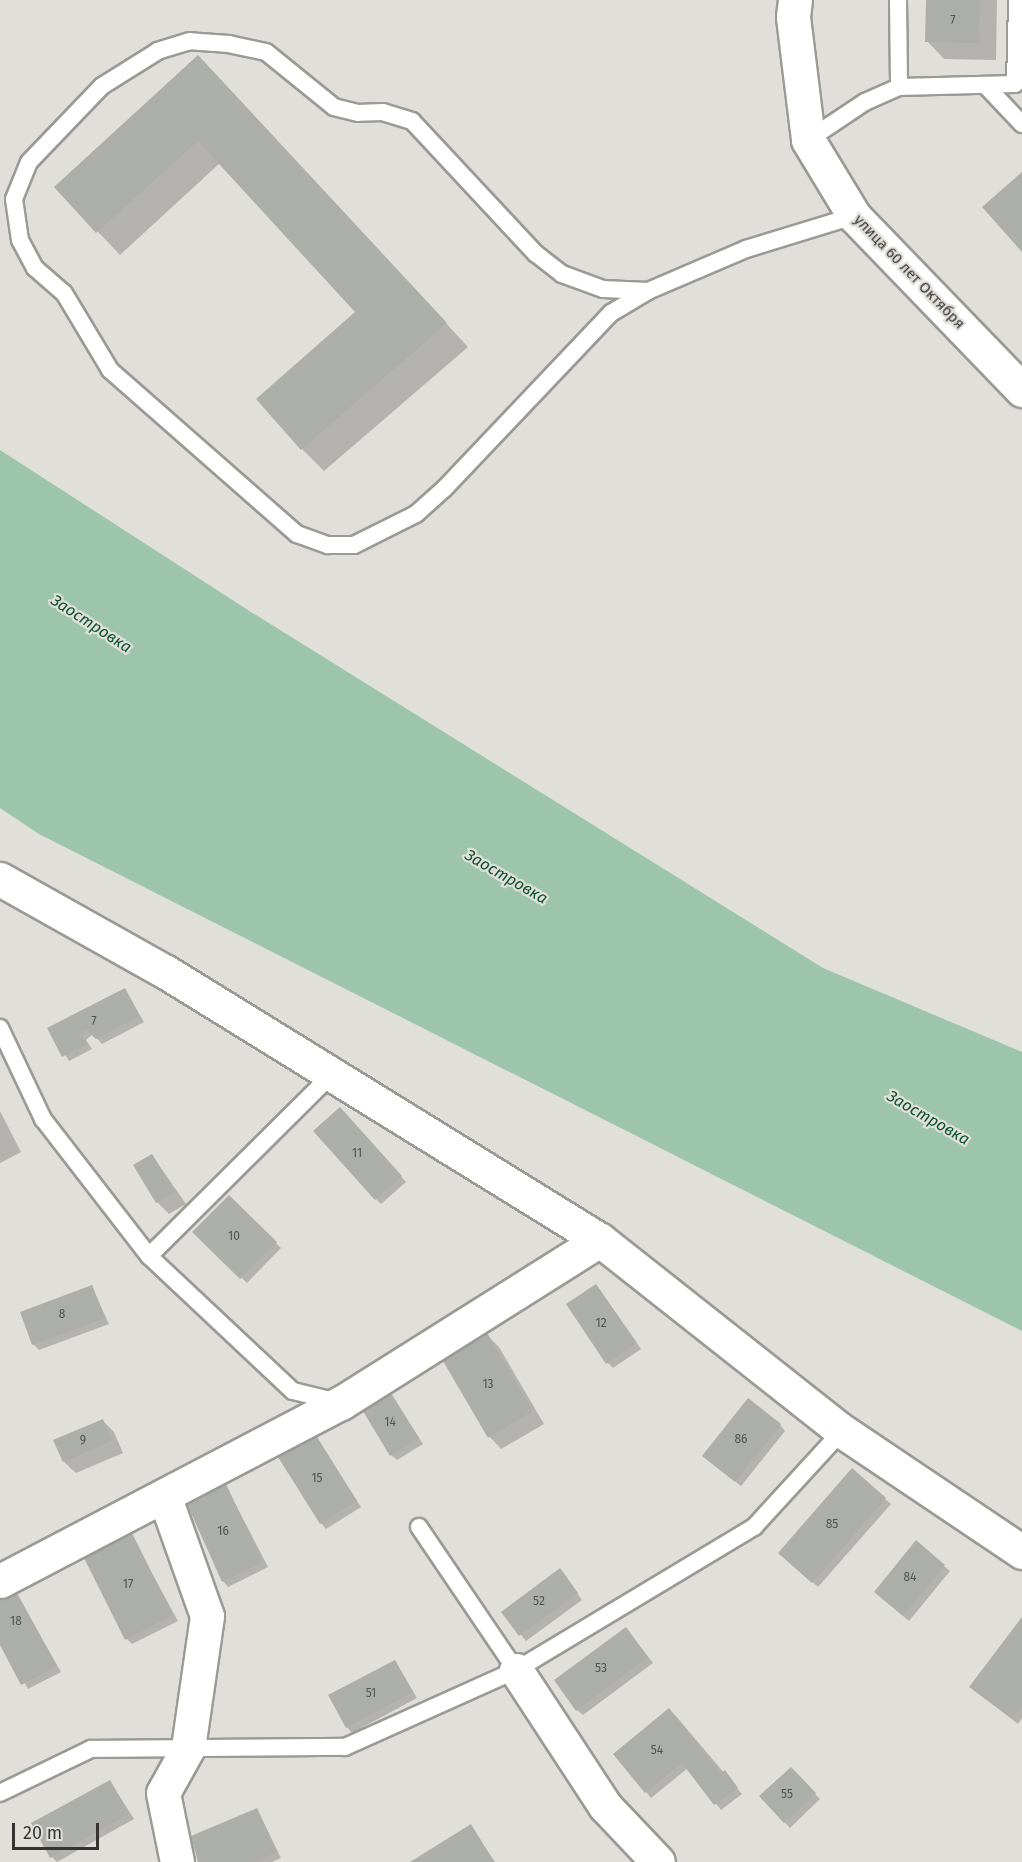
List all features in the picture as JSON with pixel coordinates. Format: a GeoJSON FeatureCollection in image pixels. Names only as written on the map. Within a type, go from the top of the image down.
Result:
{"type":"FeatureCollection","features":[{"type":"Feature","properties":{"kind":"street","name":"улица 60 лет Октября"},"geometry":{"type":"LineString","coordinates":[[795,0],[793,17],[808,140],[854,216],[1022,390]]}},
{"type":"Feature","properties":{"kind":"street"},"geometry":{"type":"LineString","coordinates":[[0,879],[166,972],[600,1240],[842,1431],[1022,1552]]}},
{"type":"Feature","properties":{"kind":"street"},"geometry":{"type":"LineString","coordinates":[[0,1581],[165,1498],[341,1403],[600,1240]]}},
{"type":"Feature","properties":{"kind":"street"},"geometry":{"type":"LineString","coordinates":[[165,1498],[207,1616],[188,1748],[163,1793],[177,1862]]}},
{"type":"Feature","properties":{"kind":"street"},"geometry":{"type":"LineString","coordinates":[[516,1670],[605,1806],[658,1862]]}},
{"type":"Feature","properties":{"kind":"lane"},"geometry":{"type":"LineString","coordinates":[[898,0],[899,87]]}},
{"type":"Feature","properties":{"kind":"lane"},"geometry":{"type":"LineString","coordinates":[[808,140],[865,102],[899,87],[1015,84],[1017,0]]}},
{"type":"Feature","properties":{"kind":"lane"},"geometry":{"type":"LineString","coordinates":[[648,291],[603,289],[562,274],[536,254],[412,121],[383,112],[358,113],[334,107],[266,52],[229,44],[190,41],[158,51],[102,86],[29,162],[14,199],[20,240],[35,268],[64,293],[110,370],[297,534],[328,544],[354,545],[416,514],[444,489],[612,314],[648,291],[746,249],[854,216]]}},
{"type":"Feature","properties":{"kind":"lane"},"geometry":{"type":"LineString","coordinates":[[985,85],[1022,124]]}},
{"type":"Feature","properties":{"kind":"lane"},"geometry":{"type":"LineString","coordinates":[[0,1028],[43,1119],[149,1256],[293,1391],[341,1403]]}},
{"type":"Feature","properties":{"kind":"lane"},"geometry":{"type":"LineString","coordinates":[[149,1256],[331,1075]]}},
{"type":"Feature","properties":{"kind":"lane"},"geometry":{"type":"LineString","coordinates":[[0,1793],[91,1749],[345,1747],[516,1670],[754,1527],[842,1431]]}},
{"type":"Feature","properties":{"kind":"lane"},"geometry":{"type":"LineString","coordinates":[[419,1527],[516,1670]]}},
{"type":"Feature","properties":{"kind":"water","name":"Заостровка"},"geometry":{"type":"Polygon","coordinates":[[[0,450],[251,612],[823,968],[1022,1052],[1022,1331],[39,834],[0,808],[0,450]]]}},
{"type":"Feature","properties":{"kind":"building"},"geometry":{"type":"Polygon","coordinates":[[[926,0],[980,0],[979,43],[925,42],[926,0]]]}},
{"type":"Feature","properties":{"kind":"building"},"geometry":{"type":"Polygon","coordinates":[[[198,55],[447,323],[301,450],[256,399],[355,312],[198,141],[96,233],[54,187],[198,55]]]}},
{"type":"Feature","properties":{"kind":"building"},"geometry":{"type":"Polygon","coordinates":[[[1022,172],[1022,252],[982,207],[1022,172]]]}},
{"type":"Feature","properties":{"kind":"building"},"geometry":{"type":"Polygon","coordinates":[[[125,988],[140,1016],[96,1039],[86,1030],[81,1034],[87,1044],[62,1057],[47,1028],[125,988]]]}},
{"type":"Feature","properties":{"kind":"building"},"geometry":{"type":"Polygon","coordinates":[[[340,1107],[402,1176],[375,1200],[313,1131],[340,1107]]]}},
{"type":"Feature","properties":{"kind":"building"},"geometry":{"type":"Polygon","coordinates":[[[152,1154],[175,1192],[156,1203],[133,1165],[152,1154]]]}},
{"type":"Feature","properties":{"kind":"building"},"geometry":{"type":"Polygon","coordinates":[[[229,1195],[277,1242],[240,1279],[192,1232],[229,1195]]]}},
{"type":"Feature","properties":{"kind":"building"},"geometry":{"type":"Polygon","coordinates":[[[596,1284],[637,1343],[606,1364],[566,1304],[596,1284]]]}},
{"type":"Feature","properties":{"kind":"building"},"geometry":{"type":"Polygon","coordinates":[[[92,1285],[105,1318],[32,1345],[20,1312],[92,1285]]]}},
{"type":"Feature","properties":{"kind":"building"},"geometry":{"type":"Polygon","coordinates":[[[487,1333],[533,1411],[488,1438],[443,1361],[487,1333]]]}},
{"type":"Feature","properties":{"kind":"building"},"geometry":{"type":"Polygon","coordinates":[[[391,1393],[419,1438],[390,1456],[363,1411],[391,1393]]]}},
{"type":"Feature","properties":{"kind":"building"},"geometry":{"type":"Polygon","coordinates":[[[748,1398],[781,1424],[735,1482],[702,1456],[748,1398]]]}},
{"type":"Feature","properties":{"kind":"building"},"geometry":{"type":"Polygon","coordinates":[[[103,1419],[112,1441],[63,1462],[53,1440],[103,1419]]]}},
{"type":"Feature","properties":{"kind":"building"},"geometry":{"type":"Polygon","coordinates":[[[317,1437],[357,1501],[320,1524],[278,1457],[317,1437]]]}},
{"type":"Feature","properties":{"kind":"building"},"geometry":{"type":"Polygon","coordinates":[[[852,1468],[886,1498],[812,1583],[778,1553],[852,1468]]]}},
{"type":"Feature","properties":{"kind":"building"},"geometry":{"type":"Polygon","coordinates":[[[226,1484],[263,1562],[222,1582],[187,1504],[226,1484]]]}},
{"type":"Feature","properties":{"kind":"building"},"geometry":{"type":"Polygon","coordinates":[[[132,1533],[173,1615],[125,1640],[84,1558],[132,1533]]]}},
{"type":"Feature","properties":{"kind":"building"},"geometry":{"type":"Polygon","coordinates":[[[916,1540],[945,1565],[903,1616],[874,1592],[916,1540]]]}},
{"type":"Feature","properties":{"kind":"building"},"geometry":{"type":"Polygon","coordinates":[[[560,1568],[578,1593],[519,1636],[501,1612],[560,1568]]]}},
{"type":"Feature","properties":{"kind":"building"},"geometry":{"type":"Polygon","coordinates":[[[17,1593],[57,1666],[21,1685],[0,1645],[0,1600],[17,1593]]]}},
{"type":"Feature","properties":{"kind":"building"},"geometry":{"type":"Polygon","coordinates":[[[1022,1617],[1022,1706],[1012,1719],[969,1687],[1022,1617]]]}},
{"type":"Feature","properties":{"kind":"building"},"geometry":{"type":"Polygon","coordinates":[[[626,1627],[648,1657],[576,1711],[554,1680],[626,1627]]]}},
{"type":"Feature","properties":{"kind":"building"},"geometry":{"type":"Polygon","coordinates":[[[395,1660],[413,1692],[346,1728],[328,1695],[395,1660]]]}},
{"type":"Feature","properties":{"kind":"building"},"geometry":{"type":"Polygon","coordinates":[[[669,1708],[721,1773],[725,1770],[738,1788],[714,1805],[682,1763],[645,1793],[613,1754],[669,1708]]]}},
{"type":"Feature","properties":{"kind":"building"},"geometry":{"type":"Polygon","coordinates":[[[791,1767],[816,1793],[784,1823],[759,1796],[791,1767]]]}},
{"type":"Feature","properties":{"kind":"building"},"geometry":{"type":"Polygon","coordinates":[[[110,1780],[129,1814],[50,1858],[31,1823],[110,1780]]]}},
{"type":"Feature","properties":{"kind":"building"},"geometry":{"type":"Polygon","coordinates":[[[257,1808],[277,1852],[255,1862],[198,1862],[191,1836],[257,1808]]]}},
{"type":"Feature","properties":{"kind":"building"},"geometry":{"type":"Polygon","coordinates":[[[471,1824],[494,1862],[410,1862],[471,1824]]]}}]}
